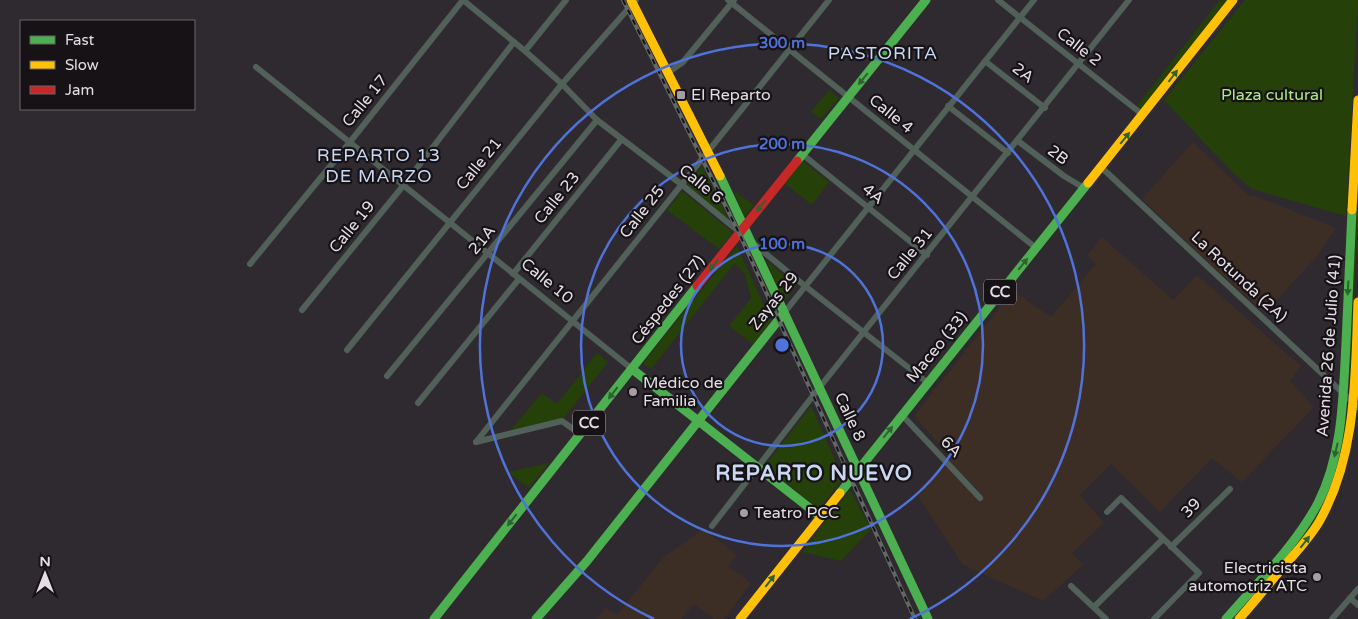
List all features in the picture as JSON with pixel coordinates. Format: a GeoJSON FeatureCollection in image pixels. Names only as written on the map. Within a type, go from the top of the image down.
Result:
{"type":"FeatureCollection","features":[{"type":"Feature","properties":{"kind":"main road","name":"Céspedes (27)"},"geometry":{"type":"LineString","coordinates":[[434,619],[926,0]]}},
{"type":"Feature","properties":{"kind":"main road","name":"Maceo (33)"},"geometry":{"type":"LineString","coordinates":[[740,619],[1233,0]]}},
{"type":"Feature","properties":{"kind":"main road","name":"Calle 8"},"geometry":{"type":"LineString","coordinates":[[634,1],[709,152],[742,230],[751,242],[928,619]]}},
{"type":"Feature","properties":{"kind":"main road","name":"Avenida 26 de Julio (41)"},"geometry":{"type":"LineString","coordinates":[[1226,619],[1310,519],[1331,469],[1338,441],[1343,393],[1358,100]]}},
{"type":"Feature","properties":{"kind":"main road","name":"Avenida 26 de Julio (41)"},"geometry":{"type":"LineString","coordinates":[[1239,619],[1320,522],[1342,471],[1356,405],[1358,302]]}},
{"type":"Feature","properties":{"kind":"main road","name":"Zayas 29"},"geometry":{"type":"LineString","coordinates":[[536,619],[587,561],[784,313]]}},
{"type":"Feature","properties":{"kind":"main road","name":"Calle 10"},"geometry":{"type":"LineString","coordinates":[[632,369],[820,517]]}},
{"type":"Feature","properties":{"kind":"street","name":"Calle 6"},"geometry":{"type":"LineString","coordinates":[[463,0],[525,51],[562,84],[597,120],[621,140],[742,230]]}},
{"type":"Feature","properties":{"kind":"street","name":"Calle 17"},"geometry":{"type":"LineString","coordinates":[[250,264],[463,0]]}},
{"type":"Feature","properties":{"kind":"street"},"geometry":{"type":"LineString","coordinates":[[525,51],[566,0]]}},
{"type":"Feature","properties":{"kind":"street","name":"Calle 25"},"geometry":{"type":"LineString","coordinates":[[580,434],[562,421],[476,442],[829,0]]}},
{"type":"Feature","properties":{"kind":"street","name":"Calle 2"},"geometry":{"type":"LineString","coordinates":[[998,0],[1143,115]]}},
{"type":"Feature","properties":{"kind":"street","name":"Zayas 29"},"geometry":{"type":"LineString","coordinates":[[784,313],[1034,0]]}},
{"type":"Feature","properties":{"kind":"street","name":"Calle 31"},"geometry":{"type":"LineString","coordinates":[[712,526],[1130,0]]}},
{"type":"Feature","properties":{"kind":"street","name":"Calle 21"},"geometry":{"type":"LineString","coordinates":[[347,350],[562,84],[634,1]]}},
{"type":"Feature","properties":{"kind":"street"},"geometry":{"type":"LineString","coordinates":[[669,72],[684,62],[731,1]]}},
{"type":"Feature","properties":{"kind":"street","name":"Calle 4"},"geometry":{"type":"LineString","coordinates":[[731,1],[1036,248]]}},
{"type":"Feature","properties":{"kind":"street","name":"Calle 19"},"geometry":{"type":"LineString","coordinates":[[302,310],[403,186],[514,42]]}},
{"type":"Feature","properties":{"kind":"street","name":"2A"},"geometry":{"type":"LineString","coordinates":[[985,61],[1045,108]]}},
{"type":"Feature","properties":{"kind":"street","name":"Calle 10"},"geometry":{"type":"LineString","coordinates":[[256,67],[632,369]]}},
{"type":"Feature","properties":{"kind":"street"},"geometry":{"type":"LineString","coordinates":[[948,106],[1008,153]]}},
{"type":"Feature","properties":{"kind":"street","name":"21A"},"geometry":{"type":"LineString","coordinates":[[387,376],[597,120]]}},
{"type":"Feature","properties":{"kind":"street","name":"Calle 23"},"geometry":{"type":"LineString","coordinates":[[513,274],[621,140]]}},
{"type":"Feature","properties":{"kind":"street","name":"2B"},"geometry":{"type":"LineString","coordinates":[[1018,141],[1064,176],[1084,188]]}},
{"type":"Feature","properties":{"kind":"street","name":"4A"},"geometry":{"type":"LineString","coordinates":[[802,154],[927,255]]}},
{"type":"Feature","properties":{"kind":"street","name":"La Rotunda (2A)"},"geometry":{"type":"LineString","coordinates":[[1101,167],[1356,405]]}},
{"type":"Feature","properties":{"kind":"street"},"geometry":{"type":"LineString","coordinates":[[751,242],[928,382]]}},
{"type":"Feature","properties":{"kind":"street"},"geometry":{"type":"LineString","coordinates":[[418,403],[519,279]]}},
{"type":"Feature","properties":{"kind":"street","name":"6A"},"geometry":{"type":"LineString","coordinates":[[902,415],[980,498]]}},
{"type":"Feature","properties":{"kind":"street","name":"39"},"geometry":{"type":"LineString","coordinates":[[1171,547],[1230,489]]}},
{"type":"Feature","properties":{"kind":"street"},"geometry":{"type":"LineString","coordinates":[[1107,512],[1121,498],[1199,573],[1154,619]]}},
{"type":"Feature","properties":{"kind":"street"},"geometry":{"type":"LineString","coordinates":[[1094,607],[1163,539]]}},
{"type":"Feature","properties":{"kind":"street"},"geometry":{"type":"LineString","coordinates":[[1071,586],[1106,619]]}},
{"type":"Feature","properties":{"kind":"street"},"geometry":{"type":"LineString","coordinates":[[1332,619],[1358,589]]}},
{"type":"Feature","properties":{"kind":"street"},"geometry":{"type":"LineString","coordinates":[[1350,598],[1358,605]]}},
{"type":"Feature","properties":{"kind":"shaded area"},"geometry":{"type":"Polygon","coordinates":[[[1193,142],[1250,197],[1252,195],[1336,228],[1318,255],[1265,313],[1198,253],[1142,199],[1193,142]]]}},
{"type":"Feature","properties":{"kind":"shaded area"},"geometry":{"type":"Polygon","coordinates":[[[1102,237],[1173,300],[1197,275],[1301,366],[1290,381],[1314,407],[1242,482],[1212,458],[1160,512],[1111,464],[1080,495],[1104,523],[1072,553],[1083,565],[1043,601],[963,565],[918,496],[952,458],[914,416],[1013,291],[1051,317],[1096,264],[1087,255],[1102,237]]]}},
{"type":"Feature","properties":{"kind":"shaded area"},"geometry":{"type":"Polygon","coordinates":[[[704,529],[737,555],[728,566],[751,583],[724,619],[714,619],[694,604],[681,619],[597,619],[606,608],[617,615],[664,557],[704,529]]]}},
{"type":"Feature","properties":{"kind":"green space"},"geometry":{"type":"Polygon","coordinates":[[[1220,0],[1227,0],[1140,110],[1136,107],[1220,0]]]}},
{"type":"Feature","properties":{"kind":"green space","name":"Plaza cultural"},"geometry":{"type":"Polygon","coordinates":[[[1245,0],[1358,0],[1346,216],[1252,189],[1233,173],[1164,100],[1245,0]]]}},
{"type":"Feature","properties":{"kind":"green space"},"geometry":{"type":"Polygon","coordinates":[[[829,90],[839,98],[821,119],[811,112],[829,90]]]}},
{"type":"Feature","properties":{"kind":"green space"},"geometry":{"type":"Polygon","coordinates":[[[803,161],[829,182],[812,205],[784,183],[803,161]]]}},
{"type":"Feature","properties":{"kind":"green space"},"geometry":{"type":"Polygon","coordinates":[[[702,166],[730,222],[687,185],[702,166]]]}},
{"type":"Feature","properties":{"kind":"green space"},"geometry":{"type":"Polygon","coordinates":[[[1358,185],[1358,224],[1350,375],[1348,375],[1358,185]]]}},
{"type":"Feature","properties":{"kind":"green space"},"geometry":{"type":"Polygon","coordinates":[[[682,191],[731,231],[731,235],[719,249],[667,210],[682,191]]]}},
{"type":"Feature","properties":{"kind":"green space"},"geometry":{"type":"Polygon","coordinates":[[[734,191],[754,205],[744,217],[734,191]]]}},
{"type":"Feature","properties":{"kind":"green space"},"geometry":{"type":"Polygon","coordinates":[[[737,246],[771,321],[753,344],[729,326],[751,298],[744,272],[734,264],[651,369],[643,363],[737,246]]]}},
{"type":"Feature","properties":{"kind":"green space"},"geometry":{"type":"Polygon","coordinates":[[[766,260],[796,286],[784,301],[766,260]]]}},
{"type":"Feature","properties":{"kind":"green space"},"geometry":{"type":"Polygon","coordinates":[[[597,353],[608,362],[563,419],[510,431],[542,393],[557,404],[597,353]]]}},
{"type":"Feature","properties":{"kind":"green space"},"geometry":{"type":"Polygon","coordinates":[[[811,406],[843,478],[819,509],[765,466],[811,406]]]}},
{"type":"Feature","properties":{"kind":"green space"},"geometry":{"type":"Polygon","coordinates":[[[1345,419],[1347,419],[1338,466],[1320,511],[1292,553],[1231,619],[1309,527],[1319,510],[1337,462],[1345,419]]]}},
{"type":"Feature","properties":{"kind":"green space"},"geometry":{"type":"Polygon","coordinates":[[[549,463],[529,488],[508,472],[549,463]]]}},
{"type":"Feature","properties":{"kind":"green space"},"geometry":{"type":"Polygon","coordinates":[[[850,490],[871,529],[841,561],[802,552],[850,490]]]}},
{"type":"Feature","properties":{"kind":"railway"},"geometry":{"type":"LineString","coordinates":[[623,0],[739,233],[915,619]]}},
{"type":"Feature","properties":{"kind":"traffic: fast"},"geometry":{"type":"LineString","coordinates":[[797,161],[926,0]]}},
{"type":"Feature","properties":{"kind":"traffic: fast"},"geometry":{"type":"LineString","coordinates":[[720,176],[928,619]]}},
{"type":"Feature","properties":{"kind":"traffic: fast"},"geometry":{"type":"LineString","coordinates":[[840,493],[1088,183]]}},
{"type":"Feature","properties":{"kind":"traffic: fast"},"geometry":{"type":"LineString","coordinates":[[1226,619],[1299,534],[1318,503],[1333,465],[1342,404],[1352,210]]}},
{"type":"Feature","properties":{"kind":"traffic: fast"},"geometry":{"type":"LineString","coordinates":[[434,619],[697,286]]}},
{"type":"Feature","properties":{"kind":"traffic: fast"},"geometry":{"type":"LineString","coordinates":[[536,619],[587,561],[784,313]]}},
{"type":"Feature","properties":{"kind":"traffic: fast"},"geometry":{"type":"LineString","coordinates":[[632,369],[821,517]]}},
{"type":"Feature","properties":{"kind":"traffic: slow"},"geometry":{"type":"LineString","coordinates":[[631,0],[720,176]]}},
{"type":"Feature","properties":{"kind":"traffic: slow"},"geometry":{"type":"LineString","coordinates":[[1088,183],[1233,0]]}},
{"type":"Feature","properties":{"kind":"traffic: slow"},"geometry":{"type":"LineString","coordinates":[[1352,210],[1358,100]]}},
{"type":"Feature","properties":{"kind":"traffic: slow"},"geometry":{"type":"LineString","coordinates":[[1239,619],[1308,538],[1319,522],[1341,470],[1352,415],[1358,302]]}},
{"type":"Feature","properties":{"kind":"traffic: slow"},"geometry":{"type":"LineString","coordinates":[[740,619],[840,493]]}},
{"type":"Feature","properties":{"kind":"traffic: jam"},"geometry":{"type":"LineString","coordinates":[[697,286],[797,161]]}},
{"type":"Feature","properties":{"kind":"place","name":"El Reparto"},"geometry":{"type":"Point","coordinates":[681,95]}},
{"type":"Feature","properties":{"kind":"place","name":"Médico de Familia"},"geometry":{"type":"Point","coordinates":[633,392]}},
{"type":"Feature","properties":{"kind":"place","name":"Teatro PCC"},"geometry":{"type":"Point","coordinates":[744,513]}},
{"type":"Feature","properties":{"kind":"place","name":"Electricista automotriz ATC"},"geometry":{"type":"Point","coordinates":[1317,577]}},
{"type":"Feature","properties":{"kind":"district","name":"PASTORITA"},"geometry":{"type":"Point","coordinates":[883,53]}},
{"type":"Feature","properties":{"kind":"district","name":"REPARTO 13 DE MARZO"},"geometry":{"type":"Point","coordinates":[379,165]}},
{"type":"Feature","properties":{"kind":"district","name":"REPARTO NUEVO"},"geometry":{"type":"Point","coordinates":[814,473]}}]}
